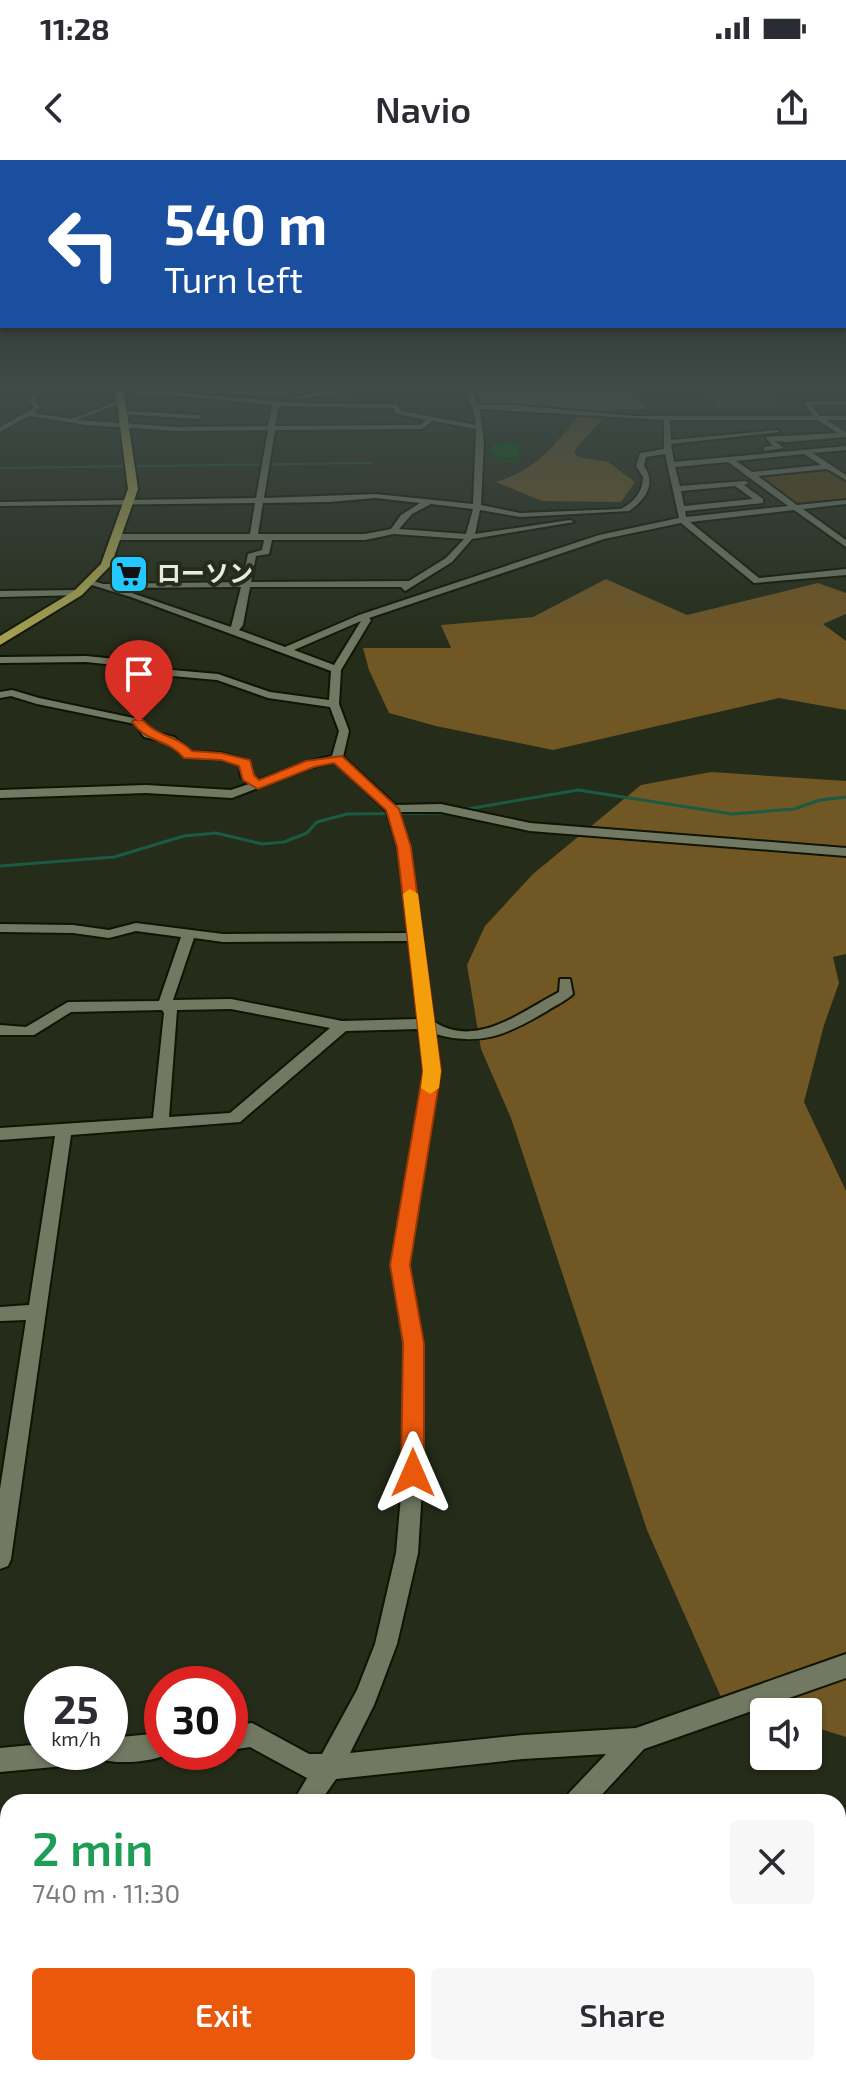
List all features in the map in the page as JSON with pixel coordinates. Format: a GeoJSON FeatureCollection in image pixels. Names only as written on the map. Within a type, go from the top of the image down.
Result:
{"type":"FeatureCollection","features":[{"type":"Feature","properties":{"kind":"main road"},"geometry":{"type":"LineString","coordinates":[[0,641],[78,593],[106,565],[130,502],[133,475]]}},
{"type":"Feature","properties":{"kind":"street"},"geometry":{"type":"LineString","coordinates":[[254,535],[264,475]]}},
{"type":"Feature","properties":{"kind":"street"},"geometry":{"type":"LineString","coordinates":[[386,609],[390,599],[446,562],[470,537],[479,507],[479,475]]}},
{"type":"Feature","properties":{"kind":"street"},"geometry":{"type":"LineString","coordinates":[[118,537],[365,537],[394,531],[470,537],[622,511],[634,506],[647,482],[647,475]]}},
{"type":"Feature","properties":{"kind":"street"},"geometry":{"type":"LineString","coordinates":[[673,475],[683,520],[757,581],[846,572]]}},
{"type":"Feature","properties":{"kind":"street"},"geometry":{"type":"LineString","coordinates":[[750,475],[846,544]]}},
{"type":"Feature","properties":{"kind":"street"},"geometry":{"type":"LineString","coordinates":[[675,489],[758,481]]}},
{"type":"Feature","properties":{"kind":"street"},"geometry":{"type":"LineString","coordinates":[[681,509],[760,501],[737,484]]}},
{"type":"Feature","properties":{"kind":"street"},"geometry":{"type":"LineString","coordinates":[[694,488],[717,505]]}},
{"type":"Feature","properties":{"kind":"street"},"geometry":{"type":"LineString","coordinates":[[0,504],[260,501],[376,496],[479,507],[520,515],[622,511]]}},
{"type":"Feature","properties":{"kind":"street"},"geometry":{"type":"LineString","coordinates":[[394,531],[396,522],[422,504],[432,501]]}},
{"type":"Feature","properties":{"kind":"street"},"geometry":{"type":"LineString","coordinates":[[287,650],[362,617],[561,549],[683,520],[846,502]]}},
{"type":"Feature","properties":{"kind":"street"},"geometry":{"type":"LineString","coordinates":[[233,631],[238,625],[252,554],[266,552],[269,535]]}},
{"type":"Feature","properties":{"kind":"street"},"geometry":{"type":"LineString","coordinates":[[90,583],[412,584]]}},
{"type":"Feature","properties":{"kind":"street"},"geometry":{"type":"LineString","coordinates":[[107,585],[336,669]]}},
{"type":"Feature","properties":{"kind":"street"},"geometry":{"type":"LineString","coordinates":[[0,594],[78,593]]}},
{"type":"Feature","properties":{"kind":"street"},"geometry":{"type":"LineString","coordinates":[[337,758],[344,731],[334,704],[336,669],[366,620],[362,617]]}},
{"type":"Feature","properties":{"kind":"street"},"geometry":{"type":"LineString","coordinates":[[0,660],[86,659],[115,662],[161,672],[218,677],[268,695],[334,704]]}},
{"type":"Feature","properties":{"kind":"street"},"geometry":{"type":"LineString","coordinates":[[0,695],[12,693],[139,722],[148,735],[177,742],[189,755],[221,756],[245,763],[247,777],[258,785]]}},
{"type":"Feature","properties":{"kind":"street"},"geometry":{"type":"LineString","coordinates":[[0,794],[146,789],[232,794],[310,764],[337,758]]}},
{"type":"Feature","properties":{"kind":"street"},"geometry":{"type":"LineString","coordinates":[[310,1794],[329,1767],[366,1697],[386,1644],[407,1553],[413,1473],[414,1343],[400,1265],[432,1071],[404,847],[392,809],[337,758]]}},
{"type":"Feature","properties":{"kind":"street"},"geometry":{"type":"LineString","coordinates":[[392,809],[441,808],[530,827],[846,852]]}},
{"type":"Feature","properties":{"kind":"street"},"geometry":{"type":"LineString","coordinates":[[0,928],[73,929],[109,934],[136,927],[174,931],[188,936],[416,937]]}},
{"type":"Feature","properties":{"kind":"street"},"geometry":{"type":"LineString","coordinates":[[160,1123],[171,1013],[166,1001],[188,936]]}},
{"type":"Feature","properties":{"kind":"street"},"geometry":{"type":"LineString","coordinates":[[0,1030],[29,1032],[68,1007],[231,1004],[342,1026],[427,1024],[434,1030],[475,1038],[508,1028],[566,994],[565,982]]}},
{"type":"Feature","properties":{"kind":"street"},"geometry":{"type":"LineString","coordinates":[[0,1134],[234,1118],[342,1026]]}},
{"type":"Feature","properties":{"kind":"street"},"geometry":{"type":"LineString","coordinates":[[0,1559],[64,1130]]}},
{"type":"Feature","properties":{"kind":"street"},"geometry":{"type":"LineString","coordinates":[[0,1314],[37,1312]]}},
{"type":"Feature","properties":{"kind":"street"},"geometry":{"type":"LineString","coordinates":[[248,1736],[307,1766],[329,1767],[523,1747],[636,1740],[846,1666]]}},
{"type":"Feature","properties":{"kind":"street"},"geometry":{"type":"LineString","coordinates":[[585,1794],[636,1740]]}},
{"type":"Feature","properties":{"kind":"street"},"geometry":{"type":"LineString","coordinates":[[0,1760],[24,1758]]}},
{"type":"Feature","properties":{"kind":"shaded area"},"geometry":{"type":"Polygon","coordinates":[[[626,475],[635,482],[621,502],[542,501],[496,482],[510,477],[626,475]]]}},
{"type":"Feature","properties":{"kind":"shaded area"},"geometry":{"type":"Polygon","coordinates":[[[838,475],[846,481],[846,499],[794,504],[756,476],[838,475]]]}},
{"type":"Feature","properties":{"kind":"shaded area"},"geometry":{"type":"Polygon","coordinates":[[[606,579],[687,615],[818,583],[846,593],[846,614],[823,624],[846,641],[846,710],[779,698],[553,750],[389,713],[369,670],[363,648],[451,648],[441,625],[533,617],[606,579]]]}},
{"type":"Feature","properties":{"kind":"shaded area"},"geometry":{"type":"Polygon","coordinates":[[[711,772],[846,781],[846,954],[833,957],[839,983],[824,1025],[804,1102],[846,1191],[846,1737],[822,1729],[822,1698],[750,1698],[750,1706],[721,1697],[647,1530],[511,1118],[481,1049],[467,965],[485,926],[533,874],[641,785],[711,772]]]}},
{"type":"Feature","properties":{"kind":"waterway"},"geometry":{"type":"LineString","coordinates":[[462,810],[578,790],[732,814],[794,809],[820,800],[846,797]]}},
{"type":"Feature","properties":{"kind":"waterway"},"geometry":{"type":"LineString","coordinates":[[0,866],[114,857],[184,836],[216,833],[262,844],[284,842],[307,833],[317,822],[347,814],[449,813]]}},
{"type":"Feature","properties":{"kind":"slow traffic"},"geometry":{"type":"LineString","coordinates":[[410,894],[432,1071],[430,1088]]}},
{"type":"Feature","properties":{"kind":"place","name":"ローソン"},"geometry":{"type":"Point","coordinates":[129,574]}},
{"type":"Feature","properties":{"kind":"route"},"geometry":{"type":"LineString","coordinates":[[139,722],[148,735],[177,742],[189,755],[221,756],[245,763],[247,777],[258,785],[310,764],[337,758],[392,809],[404,847],[432,1071],[400,1265],[414,1343],[413,1473]]}}]}
